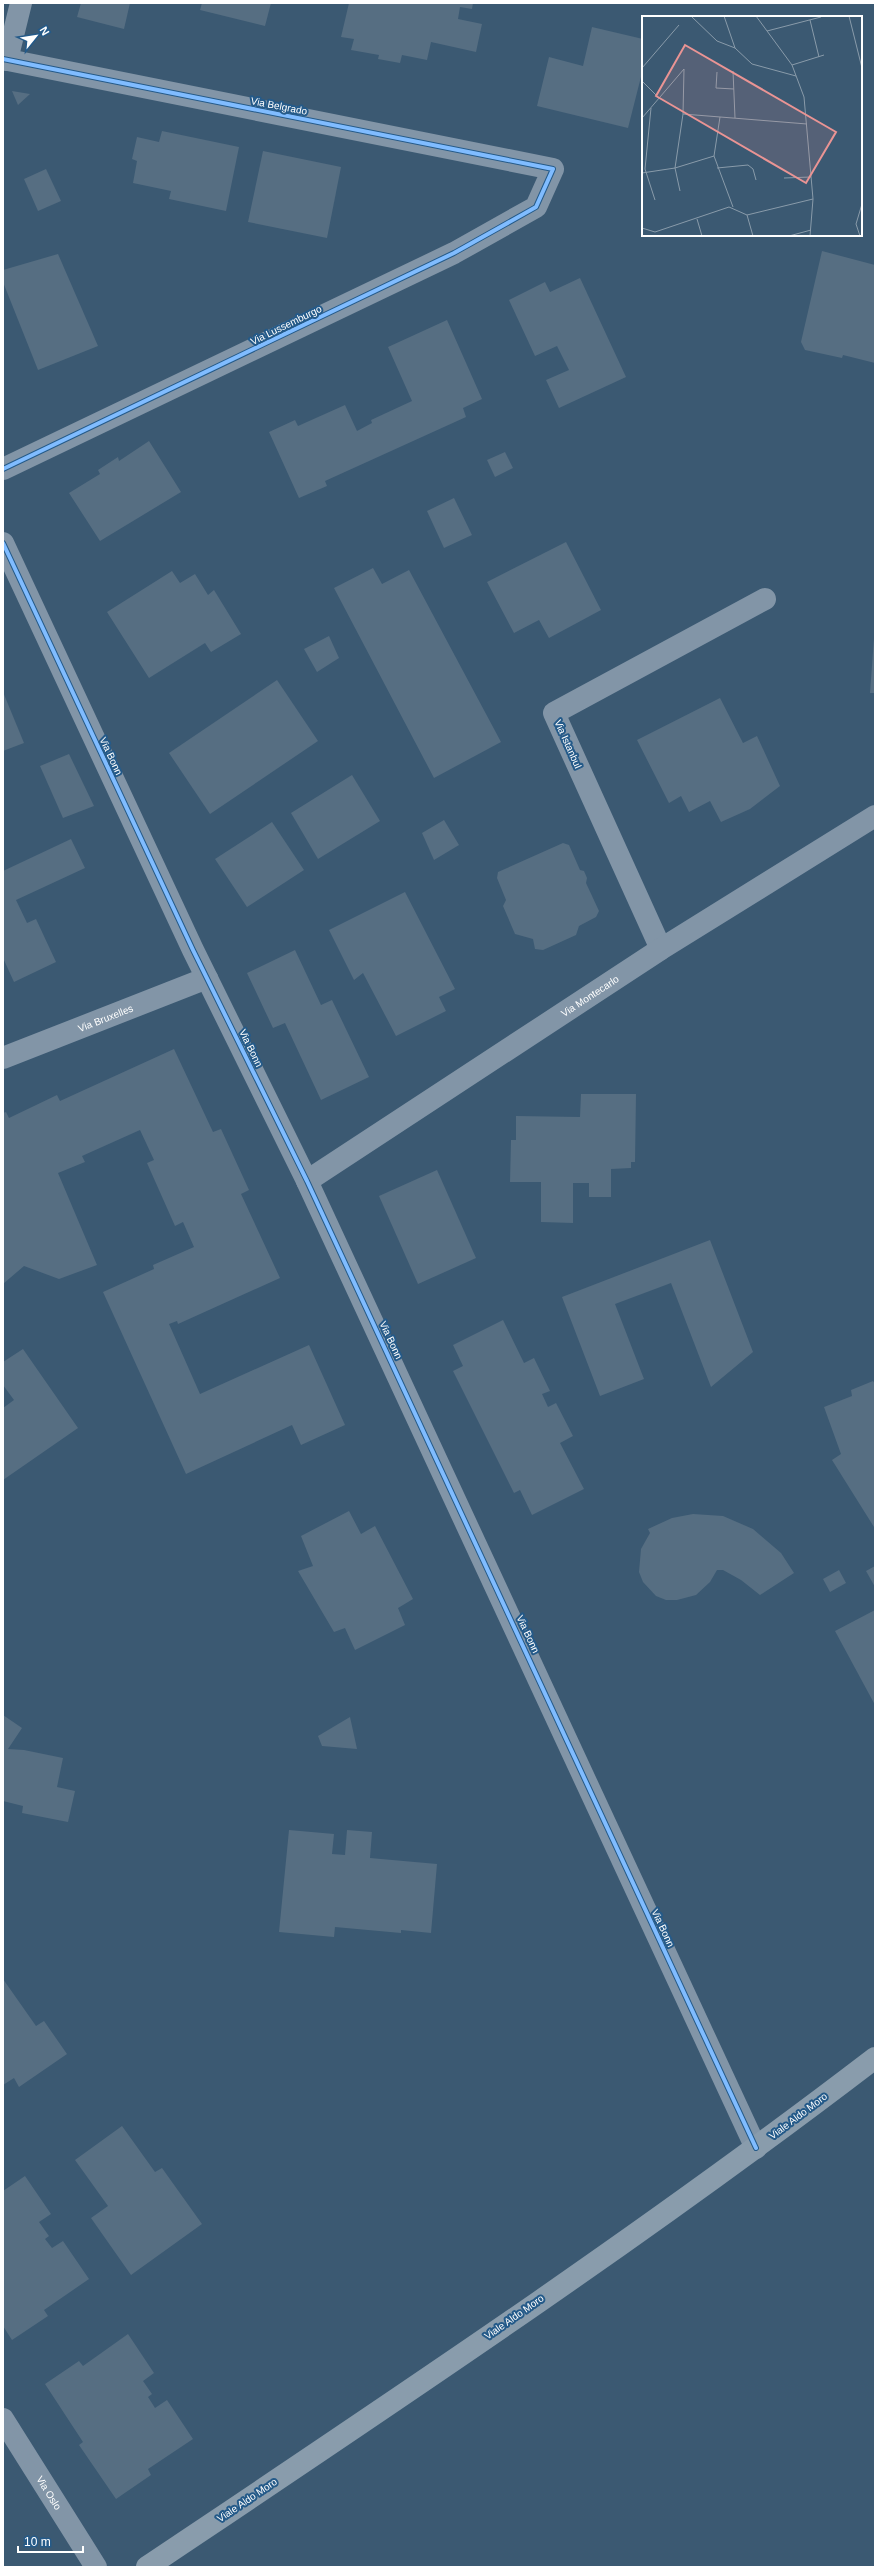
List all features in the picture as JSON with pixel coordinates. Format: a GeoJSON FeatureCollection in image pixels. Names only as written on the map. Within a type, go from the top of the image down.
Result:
{"type":"FeatureCollection","features":[{"type":"Feature","properties":{"kind":"main road","name":"Viale Aldo Moro"},"geometry":{"type":"LineString","coordinates":[[147,2567],[404,2395],[756,2148],[875,2058]]}},
{"type":"Feature","properties":{"kind":"street"},"geometry":{"type":"LineString","coordinates":[[5,59],[21,3]]}},
{"type":"Feature","properties":{"kind":"street","name":"Via Belgrado"},"geometry":{"type":"LineString","coordinates":[[5,59],[552,169]]}},
{"type":"Feature","properties":{"kind":"street","name":"Via Lussemburgo"},"geometry":{"type":"LineString","coordinates":[[3,469],[454,253],[536,207],[552,169]]}},
{"type":"Feature","properties":{"kind":"street","name":"Via Bonn"},"geometry":{"type":"LineString","coordinates":[[3,543],[207,978],[307,1181],[756,2148]]}},
{"type":"Feature","properties":{"kind":"street","name":"Via Istanbul"},"geometry":{"type":"LineString","coordinates":[[661,949],[554,713],[765,599]]}},
{"type":"Feature","properties":{"kind":"street","name":"Via Montecarlo"},"geometry":{"type":"LineString","coordinates":[[307,1181],[661,949],[875,816]]}},
{"type":"Feature","properties":{"kind":"street","name":"Via Bruxelles"},"geometry":{"type":"LineString","coordinates":[[3,1058],[207,978]]}},
{"type":"Feature","properties":{"kind":"street","name":"Via Oslo"},"geometry":{"type":"LineString","coordinates":[[3,2419],[96,2567]]}},
{"type":"Feature","properties":{"kind":"building"},"geometry":{"type":"Polygon","coordinates":[[[81,3],[130,3],[124,29],[77,17],[81,3]]]}},
{"type":"Feature","properties":{"kind":"building"},"geometry":{"type":"Polygon","coordinates":[[[202,3],[271,3],[265,26],[200,10],[202,3]]]}},
{"type":"Feature","properties":{"kind":"building"},"geometry":{"type":"Polygon","coordinates":[[[349,3],[473,3],[472,9],[460,7],[458,19],[482,24],[476,52],[431,42],[427,60],[402,55],[400,63],[378,59],[379,55],[351,50],[354,39],[341,37],[349,3]]]}},
{"type":"Feature","properties":{"kind":"building"},"geometry":{"type":"Polygon","coordinates":[[[592,27],[642,39],[642,73],[628,128],[537,106],[549,57],[583,66],[592,27]]]}},
{"type":"Feature","properties":{"kind":"building"},"geometry":{"type":"Polygon","coordinates":[[[12,91],[30,94],[18,105],[12,91]]]}},
{"type":"Feature","properties":{"kind":"building"},"geometry":{"type":"Polygon","coordinates":[[[162,131],[239,147],[226,211],[169,199],[171,191],[133,183],[137,161],[132,159],[137,137],[159,142],[162,131]]]}},
{"type":"Feature","properties":{"kind":"building"},"geometry":{"type":"Polygon","coordinates":[[[263,151],[341,167],[327,238],[248,222],[263,151]]]}},
{"type":"Feature","properties":{"kind":"building"},"geometry":{"type":"Polygon","coordinates":[[[46,169],[61,201],[38,211],[24,179],[46,169]]]}},
{"type":"Feature","properties":{"kind":"building"},"geometry":{"type":"Polygon","coordinates":[[[822,251],[875,265],[875,363],[843,355],[842,358],[805,350],[801,342],[822,251]]]}},
{"type":"Feature","properties":{"kind":"building"},"geometry":{"type":"Polygon","coordinates":[[[58,254],[98,346],[38,370],[3,282],[3,270],[58,254]]]}},
{"type":"Feature","properties":{"kind":"building"},"geometry":{"type":"Polygon","coordinates":[[[580,278],[626,377],[559,408],[546,380],[569,370],[557,346],[535,356],[509,300],[545,282],[550,292],[580,278]]]}},
{"type":"Feature","properties":{"kind":"building"},"geometry":{"type":"Polygon","coordinates":[[[447,320],[482,399],[463,408],[466,417],[325,481],[327,486],[299,498],[269,432],[295,420],[298,426],[345,405],[357,431],[372,423],[371,420],[412,401],[388,347],[447,320]]]}},
{"type":"Feature","properties":{"kind":"building"},"geometry":{"type":"Polygon","coordinates":[[[149,441],[181,492],[100,541],[69,493],[100,474],[98,470],[118,457],[119,461],[149,441]]]}},
{"type":"Feature","properties":{"kind":"building"},"geometry":{"type":"Polygon","coordinates":[[[505,452],[513,468],[495,477],[487,460],[505,452]]]}},
{"type":"Feature","properties":{"kind":"building"},"geometry":{"type":"Polygon","coordinates":[[[454,498],[472,535],[444,548],[427,511],[454,498]]]}},
{"type":"Feature","properties":{"kind":"building"},"geometry":{"type":"Polygon","coordinates":[[[566,542],[601,610],[549,638],[539,620],[514,633],[487,582],[566,542]]]}},
{"type":"Feature","properties":{"kind":"building"},"geometry":{"type":"Polygon","coordinates":[[[373,568],[382,584],[409,570],[501,742],[434,778],[334,588],[373,568]]]}},
{"type":"Feature","properties":{"kind":"building"},"geometry":{"type":"Polygon","coordinates":[[[172,571],[180,583],[195,574],[208,595],[214,590],[241,634],[211,652],[205,643],[149,678],[107,612],[172,571]]]}},
{"type":"Feature","properties":{"kind":"building"},"geometry":{"type":"Polygon","coordinates":[[[329,636],[339,658],[317,672],[304,649],[329,636]]]}},
{"type":"Feature","properties":{"kind":"building"},"geometry":{"type":"Polygon","coordinates":[[[874,638],[875,693],[870,693],[874,638]]]}},
{"type":"Feature","properties":{"kind":"building"},"geometry":{"type":"Polygon","coordinates":[[[277,680],[318,741],[210,814],[169,753],[277,680]]]}},
{"type":"Feature","properties":{"kind":"building"},"geometry":{"type":"Polygon","coordinates":[[[3,692],[24,743],[3,751],[3,692]]]}},
{"type":"Feature","properties":{"kind":"building"},"geometry":{"type":"Polygon","coordinates":[[[720,698],[743,743],[757,736],[780,786],[750,809],[721,822],[710,801],[689,812],[681,796],[669,803],[637,740],[720,698]]]}},
{"type":"Feature","properties":{"kind":"building"},"geometry":{"type":"Polygon","coordinates":[[[69,754],[94,806],[63,818],[40,766],[69,754]]]}},
{"type":"Feature","properties":{"kind":"building"},"geometry":{"type":"Polygon","coordinates":[[[352,775],[380,821],[318,859],[291,813],[352,775]]]}},
{"type":"Feature","properties":{"kind":"building"},"geometry":{"type":"Polygon","coordinates":[[[444,820],[459,845],[434,860],[422,833],[444,820]]]}},
{"type":"Feature","properties":{"kind":"building"},"geometry":{"type":"Polygon","coordinates":[[[272,822],[304,870],[247,907],[215,859],[272,822]]]}},
{"type":"Feature","properties":{"kind":"building"},"geometry":{"type":"Polygon","coordinates":[[[71,839],[85,868],[16,900],[27,923],[36,919],[56,962],[14,982],[3,958],[3,871],[71,839]]]}},
{"type":"Feature","properties":{"kind":"building"},"geometry":{"type":"Polygon","coordinates":[[[563,843],[569,845],[580,870],[584,871],[587,878],[586,883],[599,911],[596,917],[579,926],[576,935],[543,950],[535,949],[533,939],[515,934],[503,906],[506,900],[497,878],[498,872],[563,843]]]}},
{"type":"Feature","properties":{"kind":"building"},"geometry":{"type":"Polygon","coordinates":[[[405,892],[455,989],[439,997],[446,1011],[396,1036],[363,973],[354,980],[329,930],[405,892]]]}},
{"type":"Feature","properties":{"kind":"building"},"geometry":{"type":"Polygon","coordinates":[[[295,950],[321,1005],[332,1000],[369,1077],[321,1100],[285,1023],[273,1028],[247,973],[295,950]]]}},
{"type":"Feature","properties":{"kind":"building"},"geometry":{"type":"Polygon","coordinates":[[[174,1049],[213,1132],[221,1129],[249,1190],[241,1194],[280,1278],[178,1324],[177,1321],[169,1324],[200,1394],[309,1345],[345,1425],[301,1445],[292,1425],[186,1474],[103,1292],[154,1269],[153,1265],[194,1247],[183,1222],[175,1226],[147,1163],[154,1160],[140,1130],[82,1156],[85,1162],[58,1173],[97,1265],[59,1279],[24,1266],[3,1284],[3,1113],[6,1112],[9,1118],[57,1095],[60,1101],[174,1049]]]}},
{"type":"Feature","properties":{"kind":"building"},"geometry":{"type":"Polygon","coordinates":[[[581,1094],[636,1094],[635,1162],[631,1162],[631,1168],[611,1169],[611,1197],[589,1197],[589,1183],[573,1183],[573,1223],[541,1222],[541,1182],[510,1182],[511,1140],[516,1140],[516,1116],[580,1117],[581,1094]]]}},
{"type":"Feature","properties":{"kind":"building"},"geometry":{"type":"Polygon","coordinates":[[[437,1170],[476,1258],[418,1284],[379,1196],[437,1170]]]}},
{"type":"Feature","properties":{"kind":"building"},"geometry":{"type":"Polygon","coordinates":[[[710,1240],[753,1352],[711,1387],[671,1283],[615,1304],[644,1379],[600,1396],[562,1297],[710,1240]]]}},
{"type":"Feature","properties":{"kind":"building"},"geometry":{"type":"Polygon","coordinates":[[[503,1320],[524,1363],[534,1358],[550,1391],[542,1394],[548,1407],[556,1403],[573,1436],[560,1443],[584,1489],[532,1515],[520,1490],[514,1493],[453,1371],[463,1366],[453,1345],[503,1320]]]}},
{"type":"Feature","properties":{"kind":"building"},"geometry":{"type":"Polygon","coordinates":[[[23,1349],[78,1428],[3,1480],[3,1408],[14,1400],[3,1385],[3,1362],[23,1349]]]}},
{"type":"Feature","properties":{"kind":"building"},"geometry":{"type":"Polygon","coordinates":[[[873,1381],[875,1384],[874,1527],[832,1460],[841,1454],[824,1407],[852,1396],[851,1390],[873,1381]]]}},
{"type":"Feature","properties":{"kind":"building"},"geometry":{"type":"Polygon","coordinates":[[[349,1511],[361,1534],[375,1526],[413,1599],[398,1608],[405,1625],[355,1650],[345,1628],[334,1632],[298,1571],[313,1566],[301,1536],[349,1511]]]}},
{"type":"Feature","properties":{"kind":"building"},"geometry":{"type":"Polygon","coordinates":[[[693,1514],[723,1516],[753,1529],[781,1553],[794,1573],[760,1595],[741,1580],[723,1570],[717,1570],[710,1582],[696,1595],[677,1600],[666,1600],[656,1596],[643,1582],[639,1572],[641,1549],[650,1533],[648,1529],[672,1518],[693,1514]]]}},
{"type":"Feature","properties":{"kind":"building"},"geometry":{"type":"Polygon","coordinates":[[[875,1566],[875,1587],[866,1571],[875,1566]]]}},
{"type":"Feature","properties":{"kind":"building"},"geometry":{"type":"Polygon","coordinates":[[[839,1570],[846,1583],[830,1592],[823,1579],[839,1570]]]}},
{"type":"Feature","properties":{"kind":"building"},"geometry":{"type":"Polygon","coordinates":[[[875,1610],[875,1705],[835,1631],[875,1610]]]}},
{"type":"Feature","properties":{"kind":"building"},"geometry":{"type":"Polygon","coordinates":[[[3,1715],[22,1728],[8,1749],[24,1750],[63,1758],[57,1787],[75,1791],[68,1822],[22,1813],[23,1806],[3,1801],[3,1715]]]}},
{"type":"Feature","properties":{"kind":"building"},"geometry":{"type":"Polygon","coordinates":[[[350,1717],[357,1749],[322,1746],[318,1736],[350,1717]]]}},
{"type":"Feature","properties":{"kind":"building"},"geometry":{"type":"Polygon","coordinates":[[[289,1830],[334,1834],[332,1854],[345,1855],[347,1830],[372,1832],[370,1858],[437,1864],[431,1933],[401,1930],[401,1933],[335,1927],[334,1937],[279,1932],[289,1830]]]}},
{"type":"Feature","properties":{"kind":"building"},"geometry":{"type":"Polygon","coordinates":[[[3,1979],[36,2026],[44,2021],[67,2054],[19,2087],[14,2078],[3,2085],[3,1979]]]}},
{"type":"Feature","properties":{"kind":"building"},"geometry":{"type":"Polygon","coordinates":[[[122,2126],[155,2172],[162,2168],[202,2224],[131,2275],[91,2218],[108,2206],[75,2160],[122,2126]]]}},
{"type":"Feature","properties":{"kind":"building"},"geometry":{"type":"Polygon","coordinates":[[[25,2176],[51,2214],[39,2222],[49,2236],[45,2239],[52,2248],[63,2241],[89,2279],[44,2310],[48,2316],[12,2340],[3,2326],[3,2191],[25,2176]]]}},
{"type":"Feature","properties":{"kind":"building"},"geometry":{"type":"Polygon","coordinates":[[[128,2334],[154,2373],[143,2381],[152,2394],[148,2397],[155,2408],[167,2400],[193,2439],[148,2469],[151,2475],[116,2499],[79,2445],[83,2442],[45,2384],[79,2361],[83,2366],[128,2334]]]}},
{"type":"Feature","properties":{"kind":"cycle path"},"geometry":{"type":"LineString","coordinates":[[3,59],[553,169],[536,207],[454,253],[3,469]]}},
{"type":"Feature","properties":{"kind":"cycle path"},"geometry":{"type":"LineString","coordinates":[[3,543],[193,950],[307,1181],[756,2148]]}}]}
